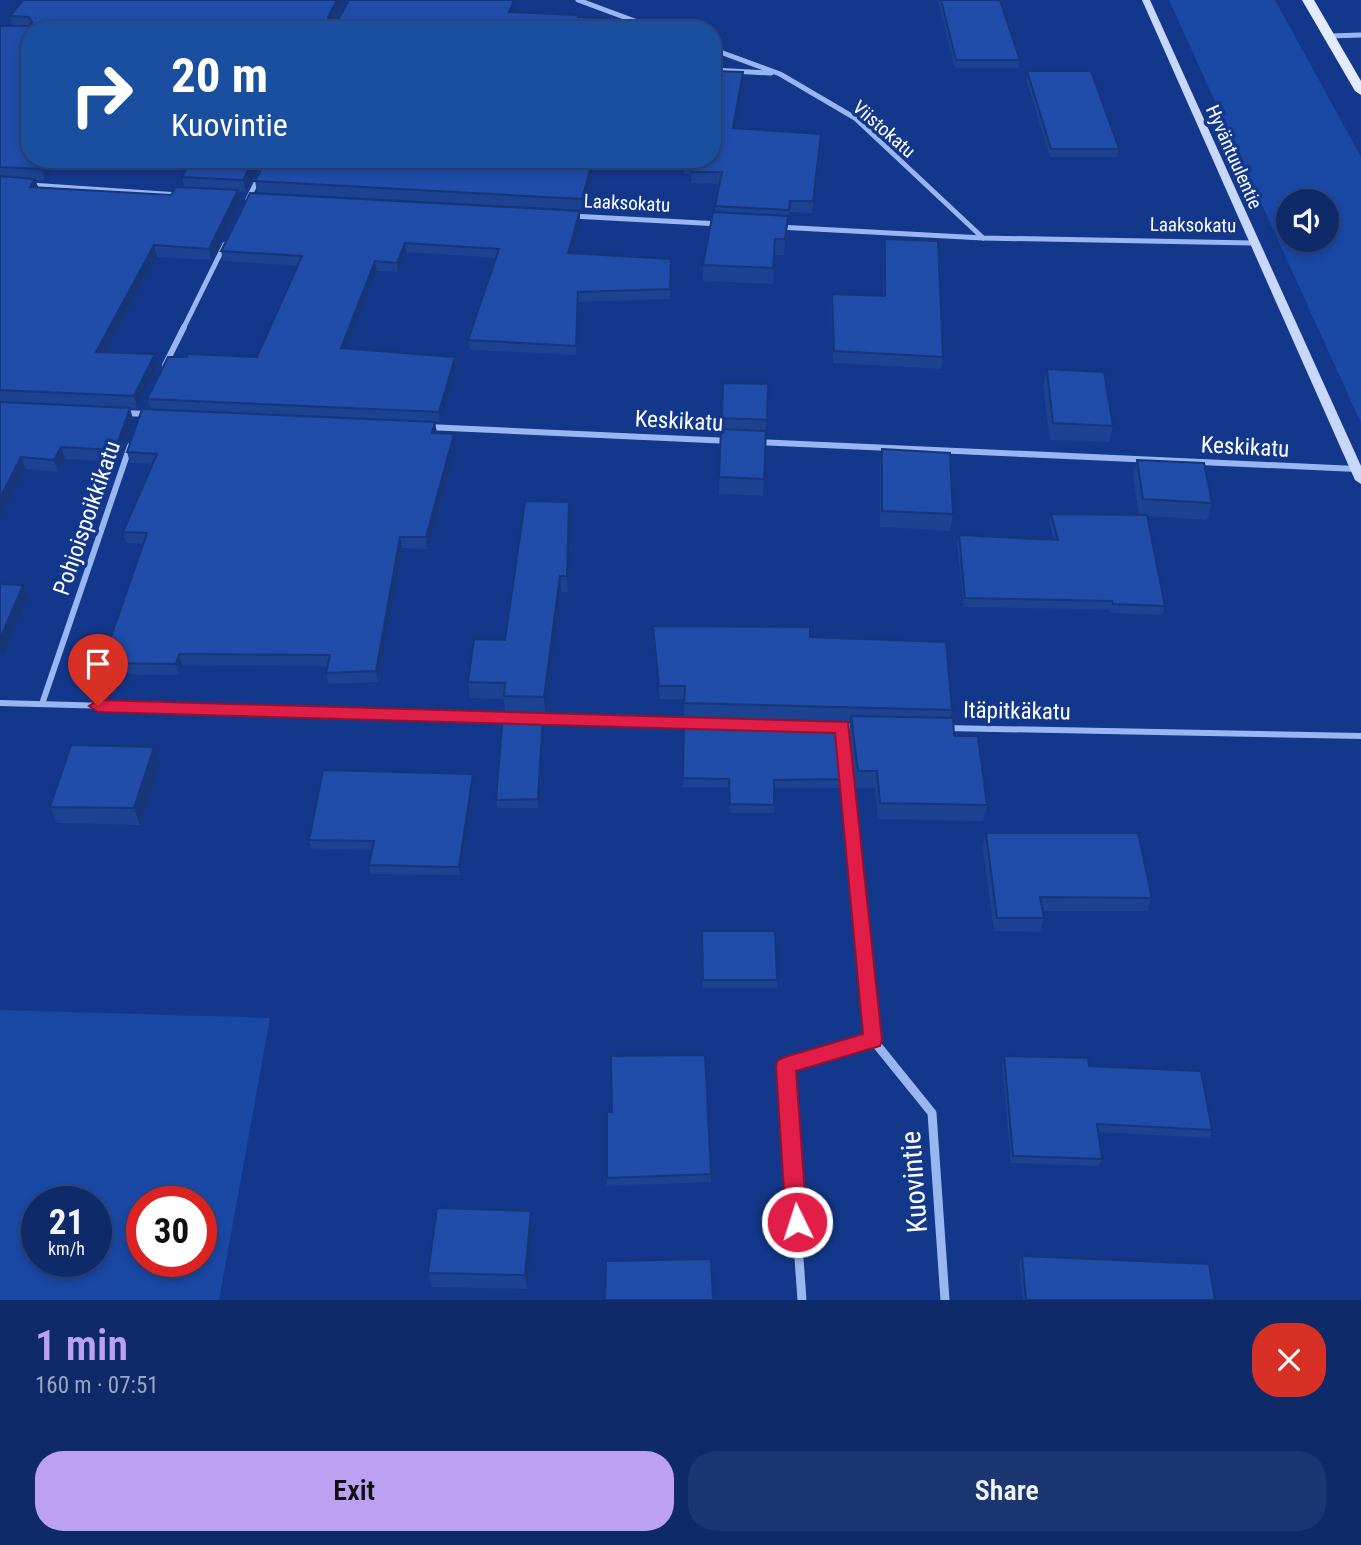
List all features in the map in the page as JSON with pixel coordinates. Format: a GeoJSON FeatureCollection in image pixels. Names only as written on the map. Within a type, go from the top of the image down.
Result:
{"type":"FeatureCollection","features":[{"type":"Feature","properties":{"kind":"main road"},"geometry":{"type":"LineString","coordinates":[[1308,0],[1361,90]]}},
{"type":"Feature","properties":{"kind":"street"},"geometry":{"type":"LineString","coordinates":[[578,0],[635,21]]}},
{"type":"Feature","properties":{"kind":"street","name":"Hyväntuulentie"},"geometry":{"type":"LineString","coordinates":[[1146,0],[1359,474]]}},
{"type":"Feature","properties":{"kind":"street"},"geometry":{"type":"LineString","coordinates":[[1329,36],[1361,35]]}},
{"type":"Feature","properties":{"kind":"street","name":"Viistokatu"},"geometry":{"type":"LineString","coordinates":[[721,52],[780,74],[855,118],[983,238]]}},
{"type":"Feature","properties":{"kind":"street"},"geometry":{"type":"LineString","coordinates":[[721,71],[780,74]]}},
{"type":"Feature","properties":{"kind":"street"},"geometry":{"type":"LineString","coordinates":[[242,211],[263,168]]}},
{"type":"Feature","properties":{"kind":"street"},"geometry":{"type":"LineString","coordinates":[[27,185],[192,195]]}},
{"type":"Feature","properties":{"kind":"street"},"geometry":{"type":"LineString","coordinates":[[234,198],[261,200]]}},
{"type":"Feature","properties":{"kind":"street","name":"Laaksokatu"},"geometry":{"type":"LineString","coordinates":[[567,216],[733,225]]}},
{"type":"Feature","properties":{"kind":"street","name":"Laaksokatu"},"geometry":{"type":"LineString","coordinates":[[775,227],[983,238],[1253,243]]}},
{"type":"Feature","properties":{"kind":"street"},"geometry":{"type":"LineString","coordinates":[[159,378],[230,235]]}},
{"type":"Feature","properties":{"kind":"street","name":"Pohjoispoikkikatu"},"geometry":{"type":"LineString","coordinates":[[137,427],[147,402]]}},
{"type":"Feature","properties":{"kind":"street"},"geometry":{"type":"LineString","coordinates":[[116,413],[155,414]]}},
{"type":"Feature","properties":{"kind":"street","name":"Keskikatu"},"geometry":{"type":"LineString","coordinates":[[419,426],[738,441]]}},
{"type":"Feature","properties":{"kind":"street","name":"Pohjoispoikkikatu"},"geometry":{"type":"LineString","coordinates":[[42,704],[132,440]]}},
{"type":"Feature","properties":{"kind":"street","name":"Keskikatu"},"geometry":{"type":"LineString","coordinates":[[751,442],[1359,474]]}},
{"type":"Feature","properties":{"kind":"street"},"geometry":{"type":"LineString","coordinates":[[0,703],[705,723]]}},
{"type":"Feature","properties":{"kind":"street"},"geometry":{"type":"LineString","coordinates":[[815,726],[870,727]]}},
{"type":"Feature","properties":{"kind":"street"},"geometry":{"type":"LineString","coordinates":[[802,1300],[785,1066],[873,1040],[842,727]]}},
{"type":"Feature","properties":{"kind":"street","name":"Itäpitkäkatu"},"geometry":{"type":"LineString","coordinates":[[938,728],[1361,736]]}},
{"type":"Feature","properties":{"kind":"street","name":"Kuovintie"},"geometry":{"type":"LineString","coordinates":[[873,1040],[932,1113],[945,1300]]}},
{"type":"Feature","properties":{"kind":"shaded area"},"geometry":{"type":"Polygon","coordinates":[[[1169,0],[1275,0],[1361,157],[1361,423],[1283,252],[1339,252],[1339,189],[1276,189],[1276,236],[1169,0]]]}},
{"type":"Feature","properties":{"kind":"shaded area"},"geometry":{"type":"Polygon","coordinates":[[[0,1010],[270,1018],[219,1300],[0,1300],[0,1010]]]}},
{"type":"Feature","properties":{"kind":"building"},"geometry":{"type":"Polygon","coordinates":[[[23,0],[337,0],[328,17],[329,21],[31,21],[29,17],[10,16],[23,0]]]}},
{"type":"Feature","properties":{"kind":"building"},"geometry":{"type":"Polygon","coordinates":[[[349,0],[514,0],[509,12],[603,18],[602,21],[338,21],[349,0]]]}},
{"type":"Feature","properties":{"kind":"building"},"geometry":{"type":"Polygon","coordinates":[[[941,0],[1000,0],[1020,60],[956,60],[941,0]]]}},
{"type":"Feature","properties":{"kind":"building"},"geometry":{"type":"Polygon","coordinates":[[[1,26],[21,26],[21,168],[0,167],[1,26]]]}},
{"type":"Feature","properties":{"kind":"building"},"geometry":{"type":"Polygon","coordinates":[[[721,71],[743,72],[733,128],[821,134],[813,201],[790,201],[789,210],[715,206],[722,172],[691,172],[691,168],[721,168],[721,71]]]}},
{"type":"Feature","properties":{"kind":"building"},"geometry":{"type":"Polygon","coordinates":[[[1027,71],[1091,71],[1119,149],[1051,149],[1027,71]]]}},
{"type":"Feature","properties":{"kind":"building"},"geometry":{"type":"Polygon","coordinates":[[[187,168],[249,168],[243,180],[182,177],[187,168]]]}},
{"type":"Feature","properties":{"kind":"building"},"geometry":{"type":"Polygon","coordinates":[[[262,168],[591,168],[582,199],[255,181],[262,168]]]}},
{"type":"Feature","properties":{"kind":"building"},"geometry":{"type":"Polygon","coordinates":[[[0,176],[35,179],[30,187],[171,195],[176,187],[238,190],[209,249],[154,245],[96,352],[155,354],[134,396],[0,390],[0,176]]]}},
{"type":"Feature","properties":{"kind":"building"},"geometry":{"type":"Polygon","coordinates":[[[250,193],[580,211],[568,253],[671,259],[670,289],[578,292],[576,346],[468,340],[499,249],[405,243],[397,263],[375,261],[341,348],[455,357],[439,412],[147,399],[168,357],[187,357],[188,354],[257,357],[302,256],[221,251],[250,193]]]}},
{"type":"Feature","properties":{"kind":"building"},"geometry":{"type":"Polygon","coordinates":[[[713,212],[788,216],[785,239],[775,239],[773,268],[703,265],[713,212]]]}},
{"type":"Feature","properties":{"kind":"building"},"geometry":{"type":"Polygon","coordinates":[[[885,239],[938,241],[943,357],[834,351],[832,294],[885,296],[885,239]]]}},
{"type":"Feature","properties":{"kind":"building"},"geometry":{"type":"Polygon","coordinates":[[[1047,369],[1104,372],[1113,426],[1053,423],[1047,369]]]}},
{"type":"Feature","properties":{"kind":"building"},"geometry":{"type":"Polygon","coordinates":[[[723,383],[768,384],[767,420],[722,418],[723,383]]]}},
{"type":"Feature","properties":{"kind":"building"},"geometry":{"type":"Polygon","coordinates":[[[0,402],[130,408],[115,450],[61,447],[54,460],[21,457],[0,498],[0,402]]]}},
{"type":"Feature","properties":{"kind":"building"},"geometry":{"type":"Polygon","coordinates":[[[142,409],[435,422],[432,433],[454,434],[426,537],[400,537],[376,671],[326,673],[330,655],[179,654],[176,664],[102,663],[147,533],[123,532],[157,454],[127,452],[142,409]]]}},
{"type":"Feature","properties":{"kind":"building"},"geometry":{"type":"Polygon","coordinates":[[[721,429],[766,431],[764,479],[719,477],[721,429]]]}},
{"type":"Feature","properties":{"kind":"building"},"geometry":{"type":"Polygon","coordinates":[[[882,449],[950,453],[953,514],[882,511],[882,449]]]}},
{"type":"Feature","properties":{"kind":"building"},"geometry":{"type":"Polygon","coordinates":[[[1137,460],[1204,463],[1212,503],[1143,499],[1137,460]]]}},
{"type":"Feature","properties":{"kind":"building"},"geometry":{"type":"Polygon","coordinates":[[[525,501],[569,502],[567,576],[560,576],[544,697],[504,696],[505,683],[468,682],[474,639],[505,640],[525,501]]]}},
{"type":"Feature","properties":{"kind":"building"},"geometry":{"type":"Polygon","coordinates":[[[1051,514],[1147,515],[1165,606],[1113,604],[1112,601],[965,598],[959,535],[1058,540],[1051,514]]]}},
{"type":"Feature","properties":{"kind":"building"},"geometry":{"type":"Polygon","coordinates":[[[0,584],[23,585],[0,639],[0,584]]]}},
{"type":"Feature","properties":{"kind":"building"},"geometry":{"type":"Polygon","coordinates":[[[653,626],[810,627],[810,637],[946,642],[952,710],[684,703],[685,686],[659,686],[653,626]]]}},
{"type":"Feature","properties":{"kind":"building"},"geometry":{"type":"Polygon","coordinates":[[[503,714],[543,716],[538,799],[496,800],[503,714]]]}},
{"type":"Feature","properties":{"kind":"building"},"geometry":{"type":"Polygon","coordinates":[[[851,716],[953,718],[954,736],[978,736],[987,805],[880,803],[877,771],[858,771],[851,716]]]}},
{"type":"Feature","properties":{"kind":"building"},"geometry":{"type":"Polygon","coordinates":[[[684,720],[839,724],[842,779],[774,780],[774,805],[730,804],[729,779],[683,778],[684,720]]]}},
{"type":"Feature","properties":{"kind":"building"},"geometry":{"type":"Polygon","coordinates":[[[71,745],[154,747],[134,808],[50,807],[71,745]]]}},
{"type":"Feature","properties":{"kind":"building"},"geometry":{"type":"Polygon","coordinates":[[[323,770],[473,774],[459,867],[369,865],[374,841],[309,840],[323,770]]]}},
{"type":"Feature","properties":{"kind":"building"},"geometry":{"type":"Polygon","coordinates":[[[986,833],[1138,833],[1152,898],[1040,897],[1044,918],[997,918],[986,833]]]}},
{"type":"Feature","properties":{"kind":"building"},"geometry":{"type":"Polygon","coordinates":[[[702,931],[775,931],[777,980],[703,980],[702,931]]]}},
{"type":"Feature","properties":{"kind":"building"},"geometry":{"type":"Polygon","coordinates":[[[705,1055],[711,1174],[607,1178],[607,1112],[612,1112],[611,1056],[705,1055]]]}},
{"type":"Feature","properties":{"kind":"building"},"geometry":{"type":"Polygon","coordinates":[[[1004,1056],[1088,1058],[1089,1066],[1201,1071],[1212,1130],[1097,1124],[1102,1159],[1013,1156],[1004,1056]]]}},
{"type":"Feature","properties":{"kind":"building"},"geometry":{"type":"Polygon","coordinates":[[[437,1208],[531,1211],[525,1275],[428,1273],[437,1208]]]}},
{"type":"Feature","properties":{"kind":"building"},"geometry":{"type":"Polygon","coordinates":[[[1022,1256],[1209,1264],[1215,1300],[1026,1300],[1022,1256]]]}},
{"type":"Feature","properties":{"kind":"building"},"geometry":{"type":"Polygon","coordinates":[[[711,1259],[713,1300],[605,1300],[606,1261],[711,1259]]]}},
{"type":"Feature","properties":{"kind":"route"},"geometry":{"type":"LineString","coordinates":[[98,706],[842,727],[873,1040],[785,1066],[797,1222]]}}]}
